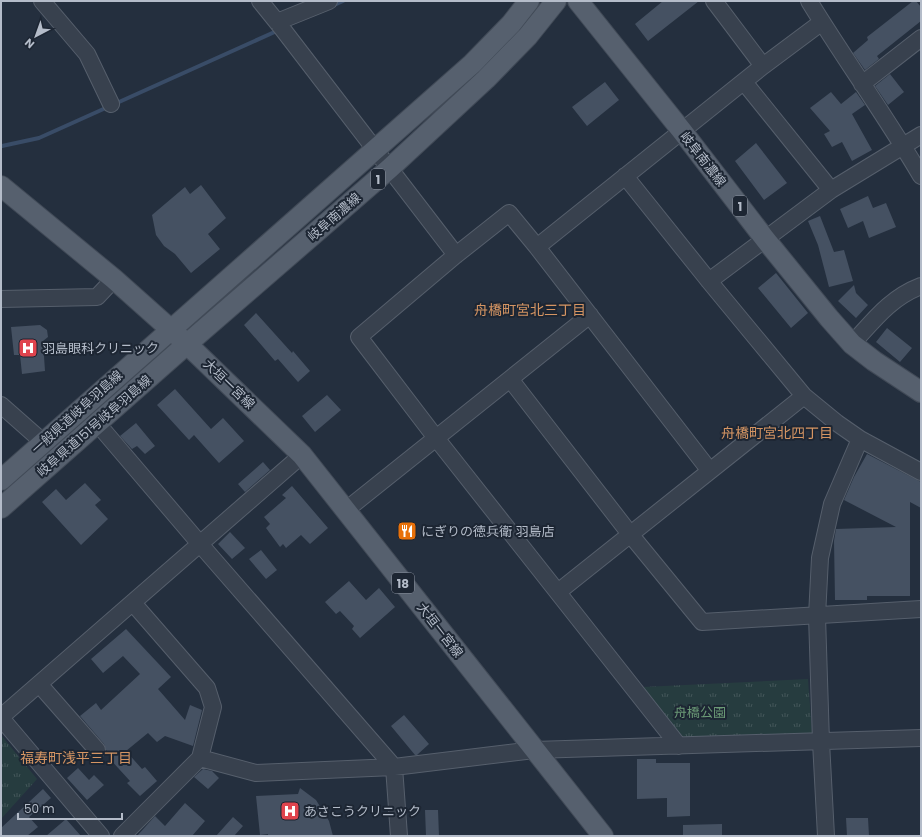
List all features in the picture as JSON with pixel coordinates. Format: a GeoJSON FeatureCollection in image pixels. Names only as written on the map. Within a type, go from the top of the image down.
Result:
{"type":"FeatureCollection","features":[{"type":"Feature","properties":{"kind":"main road","name":"岐阜南濃線"},"geometry":{"type":"LineString","coordinates":[[171,329],[472,64],[511,24],[529,1]]}},
{"type":"Feature","properties":{"kind":"main road","name":"岐阜南濃線"},"geometry":{"type":"LineString","coordinates":[[188,344],[389,169],[486,79],[528,36],[556,1]]}},
{"type":"Feature","properties":{"kind":"main road","name":"岐阜南濃線"},"geometry":{"type":"LineString","coordinates":[[578,1],[829,318],[852,344],[874,361],[921,392]]}},
{"type":"Feature","properties":{"kind":"main road"},"geometry":{"type":"LineString","coordinates":[[1,186],[188,344]]}},
{"type":"Feature","properties":{"kind":"main road","name":"一般県道岐阜羽島線"},"geometry":{"type":"LineString","coordinates":[[1,480],[171,329]]}},
{"type":"Feature","properties":{"kind":"main road","name":"岐阜県道151号岐阜羽島線"},"geometry":{"type":"LineString","coordinates":[[1,508],[188,344]]}},
{"type":"Feature","properties":{"kind":"main road","name":"大垣一宮線"},"geometry":{"type":"LineString","coordinates":[[188,344],[302,455],[602,836]]}},
{"type":"Feature","properties":{"kind":"street"},"geometry":{"type":"LineString","coordinates":[[42,1],[87,54],[111,104]]}},
{"type":"Feature","properties":{"kind":"street"},"geometry":{"type":"LineString","coordinates":[[260,1],[456,255]]}},
{"type":"Feature","properties":{"kind":"street"},"geometry":{"type":"LineString","coordinates":[[279,24],[329,1]]}},
{"type":"Feature","properties":{"kind":"street"},"geometry":{"type":"LineString","coordinates":[[714,1],[763,66]]}},
{"type":"Feature","properties":{"kind":"street"},"geometry":{"type":"LineString","coordinates":[[809,1],[904,146],[921,176]]}},
{"type":"Feature","properties":{"kind":"street"},"geometry":{"type":"LineString","coordinates":[[537,247],[763,66],[822,22]]}},
{"type":"Feature","properties":{"kind":"street"},"geometry":{"type":"LineString","coordinates":[[862,84],[921,38]]}},
{"type":"Feature","properties":{"kind":"street"},"geometry":{"type":"LineString","coordinates":[[744,82],[830,190]]}},
{"type":"Feature","properties":{"kind":"street"},"geometry":{"type":"LineString","coordinates":[[709,281],[830,190],[921,135]]}},
{"type":"Feature","properties":{"kind":"street"},"geometry":{"type":"LineString","coordinates":[[625,176],[804,396],[837,423],[860,439],[921,472]]}},
{"type":"Feature","properties":{"kind":"street"},"geometry":{"type":"LineString","coordinates":[[679,746],[436,438],[359,337],[456,255],[509,213],[590,315],[710,471]]}},
{"type":"Feature","properties":{"kind":"street"},"geometry":{"type":"LineString","coordinates":[[1,299],[97,297],[114,280]]}},
{"type":"Feature","properties":{"kind":"street"},"geometry":{"type":"LineString","coordinates":[[852,344],[889,304],[908,291],[921,286]]}},
{"type":"Feature","properties":{"kind":"street"},"geometry":{"type":"LineString","coordinates":[[346,510],[590,315]]}},
{"type":"Feature","properties":{"kind":"street"},"geometry":{"type":"LineString","coordinates":[[510,379],[630,534],[702,622],[921,609]]}},
{"type":"Feature","properties":{"kind":"street"},"geometry":{"type":"LineString","coordinates":[[558,592],[804,396]]}},
{"type":"Feature","properties":{"kind":"street"},"geometry":{"type":"LineString","coordinates":[[1,406],[43,442]]}},
{"type":"Feature","properties":{"kind":"street"},"geometry":{"type":"LineString","coordinates":[[97,423],[394,767],[399,836]]}},
{"type":"Feature","properties":{"kind":"street"},"geometry":{"type":"LineString","coordinates":[[826,836],[817,616],[820,558],[832,504],[860,439]]}},
{"type":"Feature","properties":{"kind":"street"},"geometry":{"type":"LineString","coordinates":[[101,836],[1,718],[302,455]]}},
{"type":"Feature","properties":{"kind":"street"},"geometry":{"type":"LineString","coordinates":[[122,836],[200,758],[212,707],[208,688],[133,602]]}},
{"type":"Feature","properties":{"kind":"street"},"geometry":{"type":"LineString","coordinates":[[39,684],[97,750]]}},
{"type":"Feature","properties":{"kind":"street"},"geometry":{"type":"LineString","coordinates":[[200,758],[256,773],[394,767],[534,750],[921,738]]}},
{"type":"Feature","properties":{"kind":"green space","name":"舟橋公園"},"geometry":{"type":"Polygon","coordinates":[[[808,679],[812,733],[683,740],[643,687],[808,679]]]}},
{"type":"Feature","properties":{"kind":"green space"},"geometry":{"type":"Polygon","coordinates":[[[1,735],[37,779],[1,819],[1,735]]]}},
{"type":"Feature","properties":{"kind":"building"},"geometry":{"type":"Polygon","coordinates":[[[663,1],[699,1],[648,41],[635,24],[663,1]]]}},
{"type":"Feature","properties":{"kind":"building"},"geometry":{"type":"Polygon","coordinates":[[[913,1],[916,1],[921,7],[921,21],[877,56],[879,59],[865,70],[853,53],[868,40],[867,37],[913,1]]]}},
{"type":"Feature","properties":{"kind":"building"},"geometry":{"type":"Polygon","coordinates":[[[890,74],[904,92],[888,105],[875,86],[890,74]]]}},
{"type":"Feature","properties":{"kind":"building"},"geometry":{"type":"Polygon","coordinates":[[[605,82],[619,100],[587,126],[572,107],[605,82]]]}},
{"type":"Feature","properties":{"kind":"building"},"geometry":{"type":"Polygon","coordinates":[[[831,92],[841,104],[856,92],[865,105],[852,114],[872,150],[852,161],[842,142],[832,147],[824,134],[830,131],[810,108],[831,92]]]}},
{"type":"Feature","properties":{"kind":"building"},"geometry":{"type":"Polygon","coordinates":[[[756,143],[787,183],[764,200],[735,161],[756,143]]]}},
{"type":"Feature","properties":{"kind":"building"},"geometry":{"type":"Polygon","coordinates":[[[201,185],[226,218],[208,234],[220,249],[191,273],[175,254],[164,246],[156,235],[152,215],[185,187],[190,194],[201,185]]]}},
{"type":"Feature","properties":{"kind":"building"},"geometry":{"type":"Polygon","coordinates":[[[868,196],[873,208],[886,203],[896,227],[869,238],[863,221],[848,228],[840,209],[868,196]]]}},
{"type":"Feature","properties":{"kind":"building"},"geometry":{"type":"Polygon","coordinates":[[[820,216],[834,252],[844,250],[853,281],[829,287],[818,245],[808,221],[820,216]]]}},
{"type":"Feature","properties":{"kind":"building"},"geometry":{"type":"Polygon","coordinates":[[[776,273],[808,313],[791,328],[758,288],[776,273]]]}},
{"type":"Feature","properties":{"kind":"building"},"geometry":{"type":"Polygon","coordinates":[[[854,285],[856,293],[868,305],[856,318],[838,301],[854,285]]]}},
{"type":"Feature","properties":{"kind":"building"},"geometry":{"type":"Polygon","coordinates":[[[256,313],[310,371],[298,382],[278,359],[275,361],[244,325],[256,313]]]}},
{"type":"Feature","properties":{"kind":"building","name":"羽島眼科クリニック"},"geometry":{"type":"Polygon","coordinates":[[[40,325],[47,330],[48,337],[43,341],[45,371],[22,374],[20,355],[14,355],[11,327],[40,325]]]}},
{"type":"Feature","properties":{"kind":"building"},"geometry":{"type":"Polygon","coordinates":[[[887,328],[912,348],[900,362],[876,342],[887,328]]]}},
{"type":"Feature","properties":{"kind":"building"},"geometry":{"type":"Polygon","coordinates":[[[175,389],[211,429],[223,418],[244,441],[219,463],[194,435],[189,440],[157,405],[175,389]]]}},
{"type":"Feature","properties":{"kind":"building"},"geometry":{"type":"Polygon","coordinates":[[[327,395],[341,410],[315,432],[302,416],[327,395]]]}},
{"type":"Feature","properties":{"kind":"building"},"geometry":{"type":"Polygon","coordinates":[[[136,423],[155,446],[145,454],[137,446],[132,449],[120,436],[136,423]]]}},
{"type":"Feature","properties":{"kind":"building"},"geometry":{"type":"Polygon","coordinates":[[[867,454],[921,482],[921,508],[910,502],[910,596],[867,596],[867,600],[835,600],[834,541],[836,529],[896,527],[844,500],[854,477],[867,454]]]}},
{"type":"Feature","properties":{"kind":"building"},"geometry":{"type":"Polygon","coordinates":[[[263,462],[270,470],[245,492],[238,484],[263,462]]]}},
{"type":"Feature","properties":{"kind":"building"},"geometry":{"type":"Polygon","coordinates":[[[85,483],[101,500],[95,505],[108,519],[81,545],[42,502],[56,489],[66,500],[85,483]]]}},
{"type":"Feature","properties":{"kind":"building"},"geometry":{"type":"Polygon","coordinates":[[[292,486],[328,528],[310,544],[301,535],[286,548],[283,544],[280,547],[266,528],[270,524],[264,517],[286,498],[282,495],[292,486]]]}},
{"type":"Feature","properties":{"kind":"building"},"geometry":{"type":"Polygon","coordinates":[[[230,532],[245,548],[232,559],[218,544],[230,532]]]}},
{"type":"Feature","properties":{"kind":"building"},"geometry":{"type":"Polygon","coordinates":[[[261,550],[277,570],[266,579],[249,559],[261,550]]]}},
{"type":"Feature","properties":{"kind":"building"},"geometry":{"type":"Polygon","coordinates":[[[349,581],[366,600],[379,588],[395,607],[360,638],[352,629],[354,626],[340,611],[336,614],[325,602],[349,581]]]}},
{"type":"Feature","properties":{"kind":"building"},"geometry":{"type":"Polygon","coordinates":[[[126,629],[171,677],[158,689],[185,720],[190,705],[202,710],[193,746],[165,736],[157,742],[148,733],[126,751],[142,769],[145,767],[157,781],[140,796],[127,783],[130,781],[109,758],[111,756],[106,750],[104,744],[80,716],[96,703],[101,710],[140,674],[123,656],[103,673],[91,659],[126,629]]]}},
{"type":"Feature","properties":{"kind":"building"},"geometry":{"type":"Polygon","coordinates":[[[404,715],[429,744],[417,755],[415,755],[391,726],[404,715]]]}},
{"type":"Feature","properties":{"kind":"building"},"geometry":{"type":"Polygon","coordinates":[[[637,759],[656,759],[656,763],[690,763],[690,816],[667,817],[667,798],[637,799],[637,759]]]}},
{"type":"Feature","properties":{"kind":"building"},"geometry":{"type":"Polygon","coordinates":[[[78,768],[89,780],[94,775],[104,785],[87,800],[67,778],[78,768]]]}},
{"type":"Feature","properties":{"kind":"building"},"geometry":{"type":"Polygon","coordinates":[[[203,769],[212,771],[219,778],[208,789],[194,777],[203,769]]]}},
{"type":"Feature","properties":{"kind":"building","name":"あさこうクリニック"},"geometry":{"type":"Polygon","coordinates":[[[300,788],[316,800],[329,821],[333,836],[260,835],[256,796],[298,794],[300,788]]]}},
{"type":"Feature","properties":{"kind":"building"},"geometry":{"type":"Polygon","coordinates":[[[43,789],[51,798],[29,817],[38,827],[27,836],[1,836],[1,828],[43,789]]]}},
{"type":"Feature","properties":{"kind":"building"},"geometry":{"type":"Polygon","coordinates":[[[185,803],[205,821],[192,836],[137,836],[155,816],[165,826],[185,803]]]}},
{"type":"Feature","properties":{"kind":"building"},"geometry":{"type":"Polygon","coordinates":[[[425,810],[438,810],[439,836],[426,836],[425,810]]]}},
{"type":"Feature","properties":{"kind":"building"},"geometry":{"type":"Polygon","coordinates":[[[233,817],[243,826],[234,836],[216,836],[233,817]]]}},
{"type":"Feature","properties":{"kind":"building"},"geometry":{"type":"Polygon","coordinates":[[[846,818],[868,818],[869,836],[847,836],[846,818]]]}},
{"type":"Feature","properties":{"kind":"building"},"geometry":{"type":"Polygon","coordinates":[[[66,819],[81,836],[46,836],[66,819]]]}},
{"type":"Feature","properties":{"kind":"building"},"geometry":{"type":"Polygon","coordinates":[[[722,824],[722,836],[683,836],[683,825],[722,824]]]}},
{"type":"Feature","properties":{"kind":"waterway"},"geometry":{"type":"LineString","coordinates":[[332,6],[343,1]]}},
{"type":"Feature","properties":{"kind":"waterway"},"geometry":{"type":"LineString","coordinates":[[2,146],[39,138],[279,30]]}},
{"type":"Feature","properties":{"kind":"place","name":"羽島眼科クリニック"},"geometry":{"type":"Point","coordinates":[28,348]}},
{"type":"Feature","properties":{"kind":"place","name":"にぎりの徳兵衛 羽島店"},"geometry":{"type":"Point","coordinates":[407,531]}},
{"type":"Feature","properties":{"kind":"place","name":"あさこうクリニック"},"geometry":{"type":"Point","coordinates":[290,811]}},
{"type":"Feature","properties":{"kind":"district","name":"舟橋町宮北三丁目"},"geometry":{"type":"Point","coordinates":[530,310]}},
{"type":"Feature","properties":{"kind":"district","name":"舟橋町宮北四丁目"},"geometry":{"type":"Point","coordinates":[777,433]}},
{"type":"Feature","properties":{"kind":"district","name":"福寿町浅平三丁目"},"geometry":{"type":"Point","coordinates":[76,758]}}]}
